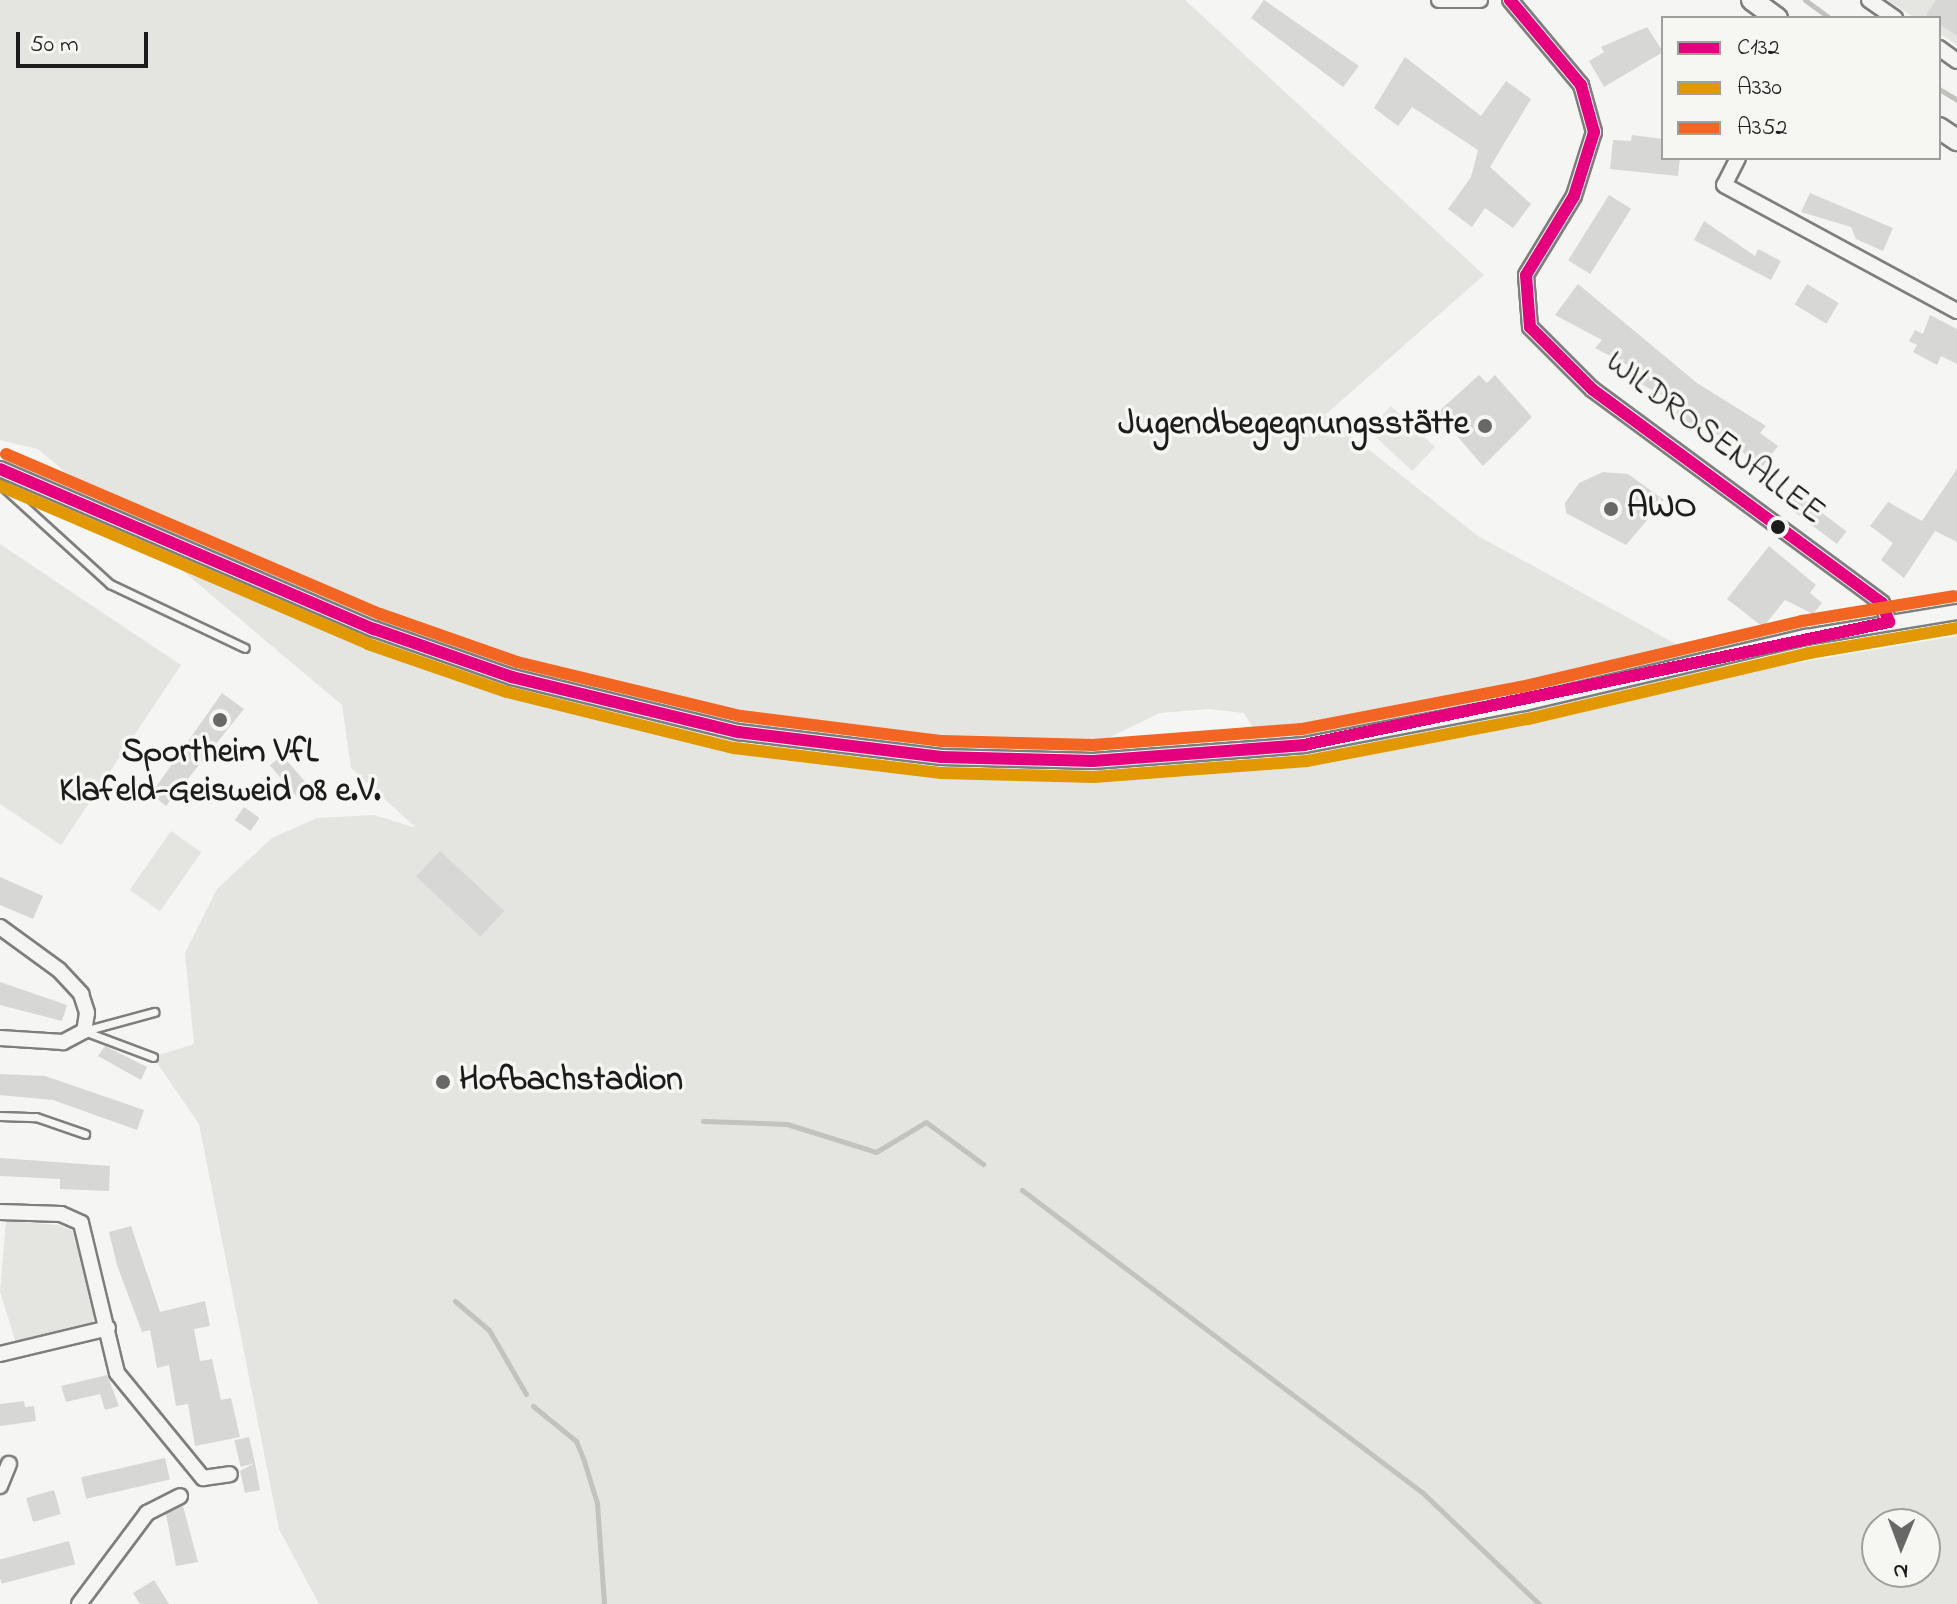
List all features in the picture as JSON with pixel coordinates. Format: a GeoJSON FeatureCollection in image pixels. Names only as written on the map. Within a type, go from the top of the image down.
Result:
{"type":"FeatureCollection","features":[{"type":"Feature","properties":{"kind":"main road"},"geometry":{"type":"LineString","coordinates":[[1752,0],[1774,16]]}},
{"type":"Feature","properties":{"kind":"street"},"geometry":{"type":"LineString","coordinates":[[1439,0],[1480,0]]}},
{"type":"Feature","properties":{"kind":"street","name":"WILDROSENALLEE"},"geometry":{"type":"LineString","coordinates":[[1510,0],[1581,85],[1594,132],[1574,196],[1526,275],[1530,327],[1592,389],[1882,603],[1889,622]]}},
{"type":"Feature","properties":{"kind":"street"},"geometry":{"type":"LineString","coordinates":[[1869,0],[1892,16]]}},
{"type":"Feature","properties":{"kind":"street"},"geometry":{"type":"LineString","coordinates":[[1737,160],[1724,185],[1957,311]]}},
{"type":"Feature","properties":{"kind":"street"},"geometry":{"type":"LineString","coordinates":[[0,469],[374,629],[512,677],[738,732],[941,757],[1093,761],[1304,745],[1889,622],[1957,612]]}},
{"type":"Feature","properties":{"kind":"street"},"geometry":{"type":"LineString","coordinates":[[0,927],[35,949],[81,994],[84,1031],[63,1042],[0,1038]]}},
{"type":"Feature","properties":{"kind":"street"},"geometry":{"type":"LineString","coordinates":[[0,1212],[61,1214],[81,1223],[124,1385],[203,1478],[230,1474]]}},
{"type":"Feature","properties":{"kind":"street"},"geometry":{"type":"LineString","coordinates":[[0,1354],[36,1348],[108,1328]]}},
{"type":"Feature","properties":{"kind":"street"},"geometry":{"type":"LineString","coordinates":[[0,1486],[9,1464]]}},
{"type":"Feature","properties":{"kind":"street"},"geometry":{"type":"LineString","coordinates":[[79,1604],[147,1513],[180,1496]]}},
{"type":"Feature","properties":{"kind":"lane"},"geometry":{"type":"LineString","coordinates":[[0,484],[110,584],[245,648]]}},
{"type":"Feature","properties":{"kind":"lane"},"geometry":{"type":"LineString","coordinates":[[84,1031],[154,1012]]}},
{"type":"Feature","properties":{"kind":"lane"},"geometry":{"type":"LineString","coordinates":[[84,1031],[153,1057]]}},
{"type":"Feature","properties":{"kind":"lane"},"geometry":{"type":"LineString","coordinates":[[0,1116],[36,1117],[85,1134]]}},
{"type":"Feature","properties":{"kind":"shaded area"},"geometry":{"type":"Polygon","coordinates":[[[0,0],[1185,0],[1484,275],[1325,415],[1478,536],[1731,674],[1957,636],[1957,1604],[319,1604],[279,1529],[199,1124],[153,1057],[194,1044],[185,953],[217,889],[272,838],[317,818],[374,815],[416,828],[351,768],[342,705],[38,449],[0,440],[0,0]],[[1209,709],[1160,713],[1104,740],[1097,752],[1260,739],[1244,713],[1209,709]]]}},
{"type":"Feature","properties":{"kind":"shaded area"},"geometry":{"type":"Polygon","coordinates":[[[1887,0],[1957,0],[1957,45],[1941,34],[1941,16],[1912,16],[1887,0]]]}},
{"type":"Feature","properties":{"kind":"shaded area"},"geometry":{"type":"Polygon","coordinates":[[[1391,406],[1435,447],[1412,471],[1368,430],[1391,406]]]}},
{"type":"Feature","properties":{"kind":"shaded area"},"geometry":{"type":"Polygon","coordinates":[[[0,544],[181,665],[61,845],[0,804],[0,544]]]}},
{"type":"Feature","properties":{"kind":"shaded area"},"geometry":{"type":"Polygon","coordinates":[[[171,831],[201,852],[160,911],[130,890],[171,831]]]}},
{"type":"Feature","properties":{"kind":"shaded area"},"geometry":{"type":"Polygon","coordinates":[[[6,1221],[59,1225],[78,1233],[98,1316],[84,1331],[17,1346],[0,1292],[6,1221]]]}},
{"type":"Feature","properties":{"kind":"building"},"geometry":{"type":"Polygon","coordinates":[[[1264,0],[1359,66],[1343,87],[1251,18],[1264,0]]]}},
{"type":"Feature","properties":{"kind":"building"},"geometry":{"type":"Polygon","coordinates":[[[1936,0],[1957,0],[1957,36],[1941,25],[1941,16],[1926,15],[1936,0]]]}},
{"type":"Feature","properties":{"kind":"building"},"geometry":{"type":"Polygon","coordinates":[[[1647,27],[1661,53],[1604,87],[1589,61],[1604,52],[1601,47],[1647,27]]]}},
{"type":"Feature","properties":{"kind":"building"},"geometry":{"type":"Polygon","coordinates":[[[1405,57],[1481,116],[1506,81],[1531,99],[1490,167],[1531,204],[1513,228],[1485,208],[1472,227],[1448,209],[1471,177],[1478,150],[1412,107],[1398,126],[1374,108],[1405,57]]]}},
{"type":"Feature","properties":{"kind":"building"},"geometry":{"type":"Polygon","coordinates":[[[1632,135],[1661,139],[1661,160],[1680,160],[1678,176],[1610,169],[1613,140],[1631,141],[1632,135]]]}},
{"type":"Feature","properties":{"kind":"building"},"geometry":{"type":"Polygon","coordinates":[[[1810,193],[1893,228],[1883,251],[1856,239],[1851,227],[1801,212],[1810,193]]]}},
{"type":"Feature","properties":{"kind":"building"},"geometry":{"type":"Polygon","coordinates":[[[1609,195],[1631,209],[1590,274],[1568,260],[1609,195]]]}},
{"type":"Feature","properties":{"kind":"building"},"geometry":{"type":"Polygon","coordinates":[[[1704,221],[1755,256],[1758,249],[1781,261],[1771,280],[1694,240],[1704,221]]]}},
{"type":"Feature","properties":{"kind":"building"},"geometry":{"type":"Polygon","coordinates":[[[1578,284],[1697,383],[1766,426],[1760,433],[1778,446],[1760,470],[1724,433],[1721,437],[1698,421],[1693,427],[1675,414],[1681,405],[1635,381],[1641,372],[1595,348],[1602,340],[1555,315],[1578,284]]]}},
{"type":"Feature","properties":{"kind":"building"},"geometry":{"type":"Polygon","coordinates":[[[1807,284],[1839,303],[1826,324],[1795,305],[1807,284]]]}},
{"type":"Feature","properties":{"kind":"building"},"geometry":{"type":"Polygon","coordinates":[[[1930,315],[1957,329],[1957,364],[1941,356],[1937,365],[1913,352],[1917,345],[1909,341],[1915,330],[1923,334],[1930,315]]]}},
{"type":"Feature","properties":{"kind":"building","name":"Jugendbegegnungsstätte"},"geometry":{"type":"Polygon","coordinates":[[[1479,375],[1487,383],[1495,375],[1532,417],[1483,466],[1437,413],[1479,375]]]}},
{"type":"Feature","properties":{"kind":"building"},"geometry":{"type":"Polygon","coordinates":[[[1957,469],[1957,542],[1935,531],[1904,578],[1881,560],[1893,543],[1870,526],[1888,502],[1922,521],[1957,469]]]}},
{"type":"Feature","properties":{"kind":"building","name":"AWO"},"geometry":{"type":"Polygon","coordinates":[[[1603,472],[1628,474],[1664,500],[1626,545],[1566,513],[1565,503],[1579,483],[1603,472]]]}},
{"type":"Feature","properties":{"kind":"building"},"geometry":{"type":"Polygon","coordinates":[[[1797,494],[1847,531],[1837,544],[1787,507],[1797,494]]]}},
{"type":"Feature","properties":{"kind":"building"},"geometry":{"type":"Polygon","coordinates":[[[1769,546],[1816,585],[1810,593],[1822,603],[1813,614],[1785,600],[1763,627],[1727,599],[1769,546]]]}},
{"type":"Feature","properties":{"kind":"building"},"geometry":{"type":"Polygon","coordinates":[[[222,693],[244,709],[166,806],[151,794],[222,693]]]}},
{"type":"Feature","properties":{"kind":"building"},"geometry":{"type":"Polygon","coordinates":[[[282,755],[309,786],[297,796],[270,765],[282,755]]]}},
{"type":"Feature","properties":{"kind":"building"},"geometry":{"type":"Polygon","coordinates":[[[244,807],[260,818],[250,831],[235,820],[244,807]]]}},
{"type":"Feature","properties":{"kind":"building"},"geometry":{"type":"Polygon","coordinates":[[[440,851],[504,911],[480,937],[416,877],[440,851]]]}},
{"type":"Feature","properties":{"kind":"building"},"geometry":{"type":"Polygon","coordinates":[[[0,877],[43,896],[33,919],[0,905],[0,877]]]}},
{"type":"Feature","properties":{"kind":"building"},"geometry":{"type":"Polygon","coordinates":[[[0,982],[67,1005],[62,1021],[0,1005],[0,982]]]}},
{"type":"Feature","properties":{"kind":"building"},"geometry":{"type":"Polygon","coordinates":[[[105,1046],[147,1067],[141,1080],[98,1056],[105,1046]]]}},
{"type":"Feature","properties":{"kind":"building"},"geometry":{"type":"Polygon","coordinates":[[[0,1074],[45,1076],[144,1110],[137,1130],[53,1100],[0,1095],[0,1074]]]}},
{"type":"Feature","properties":{"kind":"building"},"geometry":{"type":"Polygon","coordinates":[[[0,1158],[110,1166],[109,1191],[60,1189],[60,1179],[0,1176],[0,1158]]]}},
{"type":"Feature","properties":{"kind":"building"},"geometry":{"type":"Polygon","coordinates":[[[131,1226],[160,1312],[205,1301],[210,1326],[194,1329],[200,1361],[212,1359],[221,1400],[231,1398],[240,1437],[195,1446],[188,1404],[176,1406],[169,1365],[157,1368],[150,1330],[142,1332],[117,1265],[109,1232],[131,1226]]]}},
{"type":"Feature","properties":{"kind":"building"},"geometry":{"type":"Polygon","coordinates":[[[107,1375],[119,1406],[105,1410],[100,1394],[66,1402],[61,1386],[107,1375]]]}},
{"type":"Feature","properties":{"kind":"building"},"geometry":{"type":"Polygon","coordinates":[[[24,1401],[25,1407],[34,1406],[36,1421],[0,1426],[0,1404],[24,1401]]]}},
{"type":"Feature","properties":{"kind":"building"},"geometry":{"type":"Polygon","coordinates":[[[249,1437],[255,1463],[240,1467],[234,1440],[249,1437]]]}},
{"type":"Feature","properties":{"kind":"building"},"geometry":{"type":"Polygon","coordinates":[[[165,1458],[170,1479],[86,1499],[81,1477],[165,1458]]]}},
{"type":"Feature","properties":{"kind":"building"},"geometry":{"type":"Polygon","coordinates":[[[255,1463],[260,1490],[245,1493],[240,1471],[255,1463]]]}},
{"type":"Feature","properties":{"kind":"building"},"geometry":{"type":"Polygon","coordinates":[[[54,1490],[61,1514],[33,1522],[26,1498],[54,1490]]]}},
{"type":"Feature","properties":{"kind":"building"},"geometry":{"type":"Polygon","coordinates":[[[183,1506],[198,1562],[176,1566],[166,1514],[183,1506]]]}},
{"type":"Feature","properties":{"kind":"building"},"geometry":{"type":"Polygon","coordinates":[[[69,1541],[75,1564],[2,1584],[0,1559],[69,1541]]]}},
{"type":"Feature","properties":{"kind":"building"},"geometry":{"type":"Polygon","coordinates":[[[154,1580],[169,1604],[140,1604],[133,1593],[154,1580]]]}},
{"type":"Feature","properties":{"kind":"waterway"},"geometry":{"type":"LineString","coordinates":[[1805,0],[1827,16]]}},
{"type":"Feature","properties":{"kind":"waterway"},"geometry":{"type":"LineString","coordinates":[[1941,90],[1957,100]]}},
{"type":"Feature","properties":{"kind":"waterway"},"geometry":{"type":"LineString","coordinates":[[703,1121],[787,1124],[876,1152],[926,1122],[983,1164]]}},
{"type":"Feature","properties":{"kind":"waterway"},"geometry":{"type":"LineString","coordinates":[[1022,1190],[1423,1493],[1539,1604]]}},
{"type":"Feature","properties":{"kind":"waterway"},"geometry":{"type":"LineString","coordinates":[[455,1301],[489,1330],[526,1394]]}},
{"type":"Feature","properties":{"kind":"waterway"},"geometry":{"type":"LineString","coordinates":[[533,1406],[576,1441],[584,1461],[597,1503],[604,1604]]}},
{"type":"Feature","properties":{"kind":"transit line","name":"C132"},"geometry":{"type":"LineString","coordinates":[[0,469],[374,629],[512,677],[738,732],[941,757],[1093,761],[1304,745],[1889,622],[1882,603],[1592,389],[1530,327],[1526,275],[1574,196],[1594,132],[1581,85],[1510,0]]}},
{"type":"Feature","properties":{"kind":"transit line","name":"A352"},"geometry":{"type":"LineString","coordinates":[[6,454],[380,614],[517,662],[741,716],[942,741],[1093,745],[1302,729],[1521,687],[1802,621],[1954,596]]}},
{"type":"Feature","properties":{"kind":"transit line","name":"A330"},"geometry":{"type":"LineString","coordinates":[[0,486],[368,644],[507,692],[734,748],[941,773],[1094,777],[1307,761],[1528,719],[1809,653],[1957,628]]}},
{"type":"Feature","properties":{"kind":"place","name":"Jugendbegegnungsstätte"},"geometry":{"type":"Point","coordinates":[1485,426]}},
{"type":"Feature","properties":{"kind":"place","name":"AWO"},"geometry":{"type":"Point","coordinates":[1611,509]}},
{"type":"Feature","properties":{"kind":"place","name":"Sportheim VfL Klafeld-Geisweid 08 e.V."},"geometry":{"type":"Point","coordinates":[220,720]}},
{"type":"Feature","properties":{"kind":"place","name":"Hofbachstadion"},"geometry":{"type":"Point","coordinates":[443,1082]}}]}
